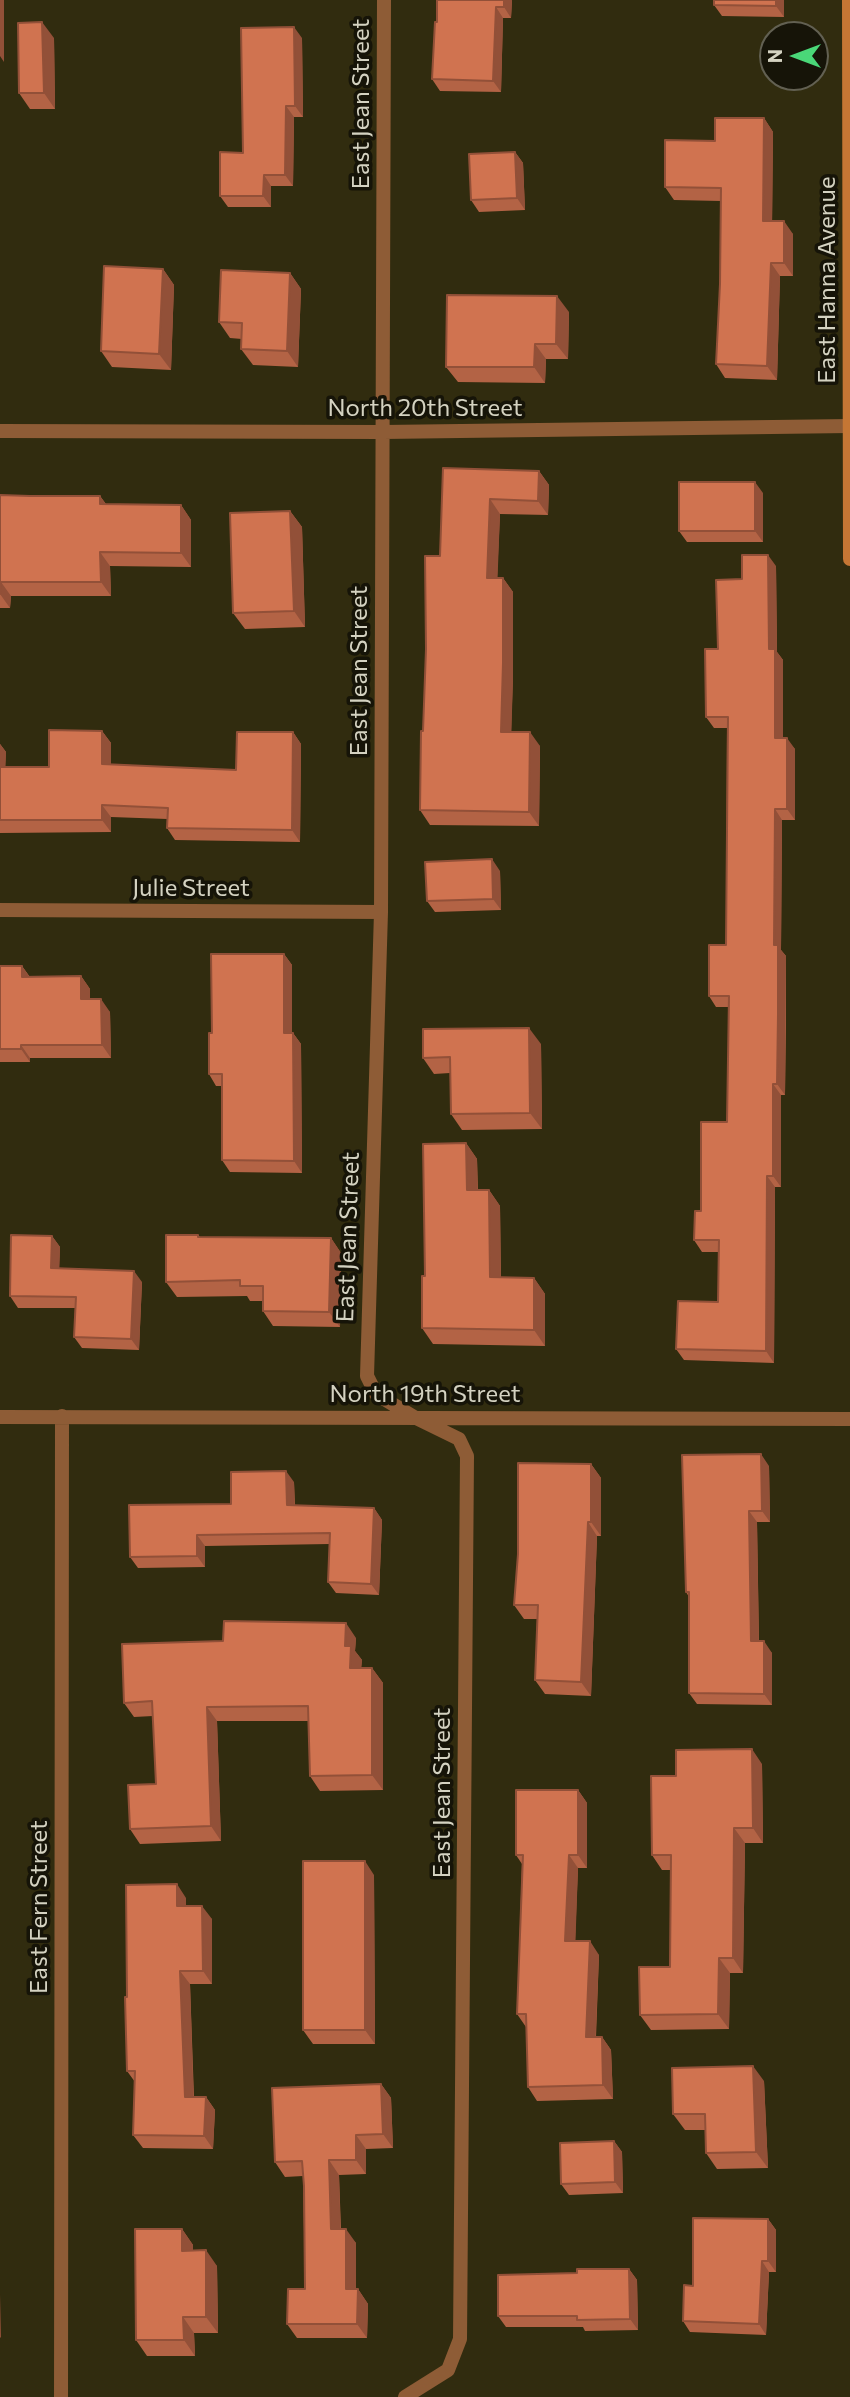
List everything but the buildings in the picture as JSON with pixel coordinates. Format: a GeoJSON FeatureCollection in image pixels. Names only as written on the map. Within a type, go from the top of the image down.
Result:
{"type":"FeatureCollection","features":[{"type":"Feature","properties":{"kind":"street","name":"East Jean Street"},"geometry":{"type":"LineString","coordinates":[[384,0],[381,912],[367,1377],[376,1394],[414,1417],[459,1439],[467,1456],[460,2339],[448,2370],[405,2397]]}},
{"type":"Feature","properties":{"kind":"street","name":"East Hanna Avenue"},"geometry":{"type":"LineString","coordinates":[[849,0],[850,559]]}},
{"type":"Feature","properties":{"kind":"street","name":"North 20th Street"},"geometry":{"type":"LineString","coordinates":[[0,431],[383,432],[850,426]]}},
{"type":"Feature","properties":{"kind":"street","name":"Julie Street"},"geometry":{"type":"LineString","coordinates":[[0,911],[381,912]]}},
{"type":"Feature","properties":{"kind":"street","name":"East Fern Street"},"geometry":{"type":"LineString","coordinates":[[61,2397],[62,1416]]}},
{"type":"Feature","properties":{"kind":"street","name":"North 19th Street"},"geometry":{"type":"LineString","coordinates":[[0,1417],[850,1419]]}}]}
